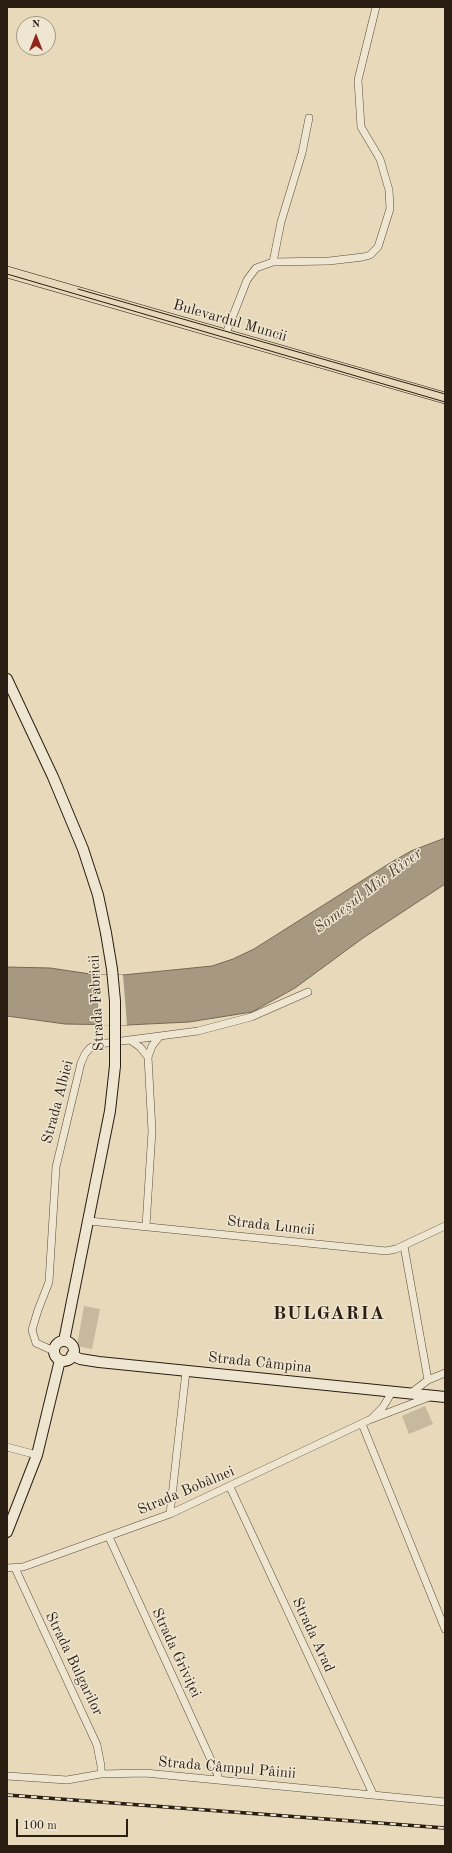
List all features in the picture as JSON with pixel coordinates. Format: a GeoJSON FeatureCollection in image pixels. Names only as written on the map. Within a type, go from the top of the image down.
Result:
{"type":"FeatureCollection","features":[{"type":"Feature","properties":{"kind":"main road","name":"Bulevardul Muncii"},"geometry":{"type":"LineString","coordinates":[[7,272],[225,336],[445,398]]}},
{"type":"Feature","properties":{"kind":"main road","name":"Strada Fabricii"},"geometry":{"type":"LineString","coordinates":[[7,679],[74,828],[98,895],[112,969],[115,1001],[115,1066],[110,1111],[64,1341]]}},
{"type":"Feature","properties":{"kind":"main road"},"geometry":{"type":"LineString","coordinates":[[7,1532],[37,1455],[57,1356],[57,1344],[64,1341],[71,1345],[73,1350],[72,1355],[66,1360],[57,1356]]}},
{"type":"Feature","properties":{"kind":"main road","name":"Strada Câmpina"},"geometry":{"type":"LineString","coordinates":[[72,1355],[87,1361],[445,1397]]}},
{"type":"Feature","properties":{"kind":"street"},"geometry":{"type":"LineString","coordinates":[[225,336],[242,290],[251,273],[256,268],[273,262],[357,258],[370,255],[378,247],[390,209],[389,190],[380,158],[361,127],[358,80],[359,69],[376,7]]}},
{"type":"Feature","properties":{"kind":"street"},"geometry":{"type":"LineString","coordinates":[[273,262],[281,222],[302,153],[309,118]]}},
{"type":"Feature","properties":{"kind":"street","name":"Strada Albiei"},"geometry":{"type":"LineString","coordinates":[[57,1356],[36,1344],[32,1330],[49,1282],[56,1167],[81,1063],[85,1054],[94,1045],[198,1031],[251,1017],[308,992]]}},
{"type":"Feature","properties":{"kind":"street"},"geometry":{"type":"LineString","coordinates":[[146,1226],[152,1131],[148,1057],[152,1046],[159,1037]]}},
{"type":"Feature","properties":{"kind":"street","name":"Strada Fabricii"},"geometry":{"type":"LineString","coordinates":[[130,1040],[140,1047],[148,1057]]}},
{"type":"Feature","properties":{"kind":"street","name":"Strada Luncii"},"geometry":{"type":"LineString","coordinates":[[89,1221],[380,1250],[392,1250],[404,1246],[445,1226]]}},
{"type":"Feature","properties":{"kind":"street"},"geometry":{"type":"LineString","coordinates":[[404,1246],[428,1380]]}},
{"type":"Feature","properties":{"kind":"street"},"geometry":{"type":"LineString","coordinates":[[170,1514],[186,1371]]}},
{"type":"Feature","properties":{"kind":"street"},"geometry":{"type":"LineString","coordinates":[[410,1394],[428,1380],[445,1373]]}},
{"type":"Feature","properties":{"kind":"street","name":"Strada Bobâlnei"},"geometry":{"type":"LineString","coordinates":[[369,1420],[383,1407],[392,1392]]}},
{"type":"Feature","properties":{"kind":"street","name":"Strada Bobâlnei"},"geometry":{"type":"LineString","coordinates":[[11,1568],[23,1567],[170,1514],[230,1487],[369,1420],[434,1395]]}},
{"type":"Feature","properties":{"kind":"street"},"geometry":{"type":"LineString","coordinates":[[362,1424],[445,1630]]}},
{"type":"Feature","properties":{"kind":"street"},"geometry":{"type":"LineString","coordinates":[[7,1447],[37,1455]]}},
{"type":"Feature","properties":{"kind":"street","name":"Strada Arad"},"geometry":{"type":"LineString","coordinates":[[230,1487],[373,1794]]}},
{"type":"Feature","properties":{"kind":"street","name":"Strada Griviței"},"geometry":{"type":"LineString","coordinates":[[109,1537],[218,1773],[219,1780]]}},
{"type":"Feature","properties":{"kind":"street","name":"Strada Bulgarilor"},"geometry":{"type":"LineString","coordinates":[[11,1568],[93,1734],[100,1755],[101,1774]]}},
{"type":"Feature","properties":{"kind":"street","name":"Strada Câmpul Pâinii"},"geometry":{"type":"LineString","coordinates":[[7,1776],[67,1780],[101,1774],[144,1773],[445,1802]]}},
{"type":"Feature","properties":{"kind":"shaded area"},"geometry":{"type":"Polygon","coordinates":[[[84,1306],[100,1309],[92,1349],[77,1346],[84,1306]]]}},
{"type":"Feature","properties":{"kind":"shaded area"},"geometry":{"type":"Polygon","coordinates":[[[425,1406],[433,1424],[409,1434],[402,1416],[425,1406]]]}},
{"type":"Feature","properties":{"kind":"water","name":"Someşul Mic River"},"geometry":{"type":"Polygon","coordinates":[[[445,838],[445,884],[363,938],[295,988],[252,1012],[189,1022],[127,1025],[65,1024],[7,1016],[7,967],[50,968],[97,975],[123,975],[212,966],[233,959],[254,949],[390,863],[411,851],[445,838]]]}},
{"type":"Feature","properties":{"kind":"pier"},"geometry":{"type":"Polygon","coordinates":[[[97,975],[123,975],[127,1025],[99,1025],[97,975]]]}},
{"type":"Feature","properties":{"kind":"tram line"},"geometry":{"type":"LineString","coordinates":[[7,274],[445,402]]}},
{"type":"Feature","properties":{"kind":"tram line"},"geometry":{"type":"LineString","coordinates":[[78,289],[445,394]]}},
{"type":"Feature","properties":{"kind":"railway"},"geometry":{"type":"LineString","coordinates":[[7,1795],[445,1828]]}},
{"type":"Feature","properties":{"kind":"district","name":"BULGARIA"},"geometry":{"type":"Point","coordinates":[329,1314]}}]}
